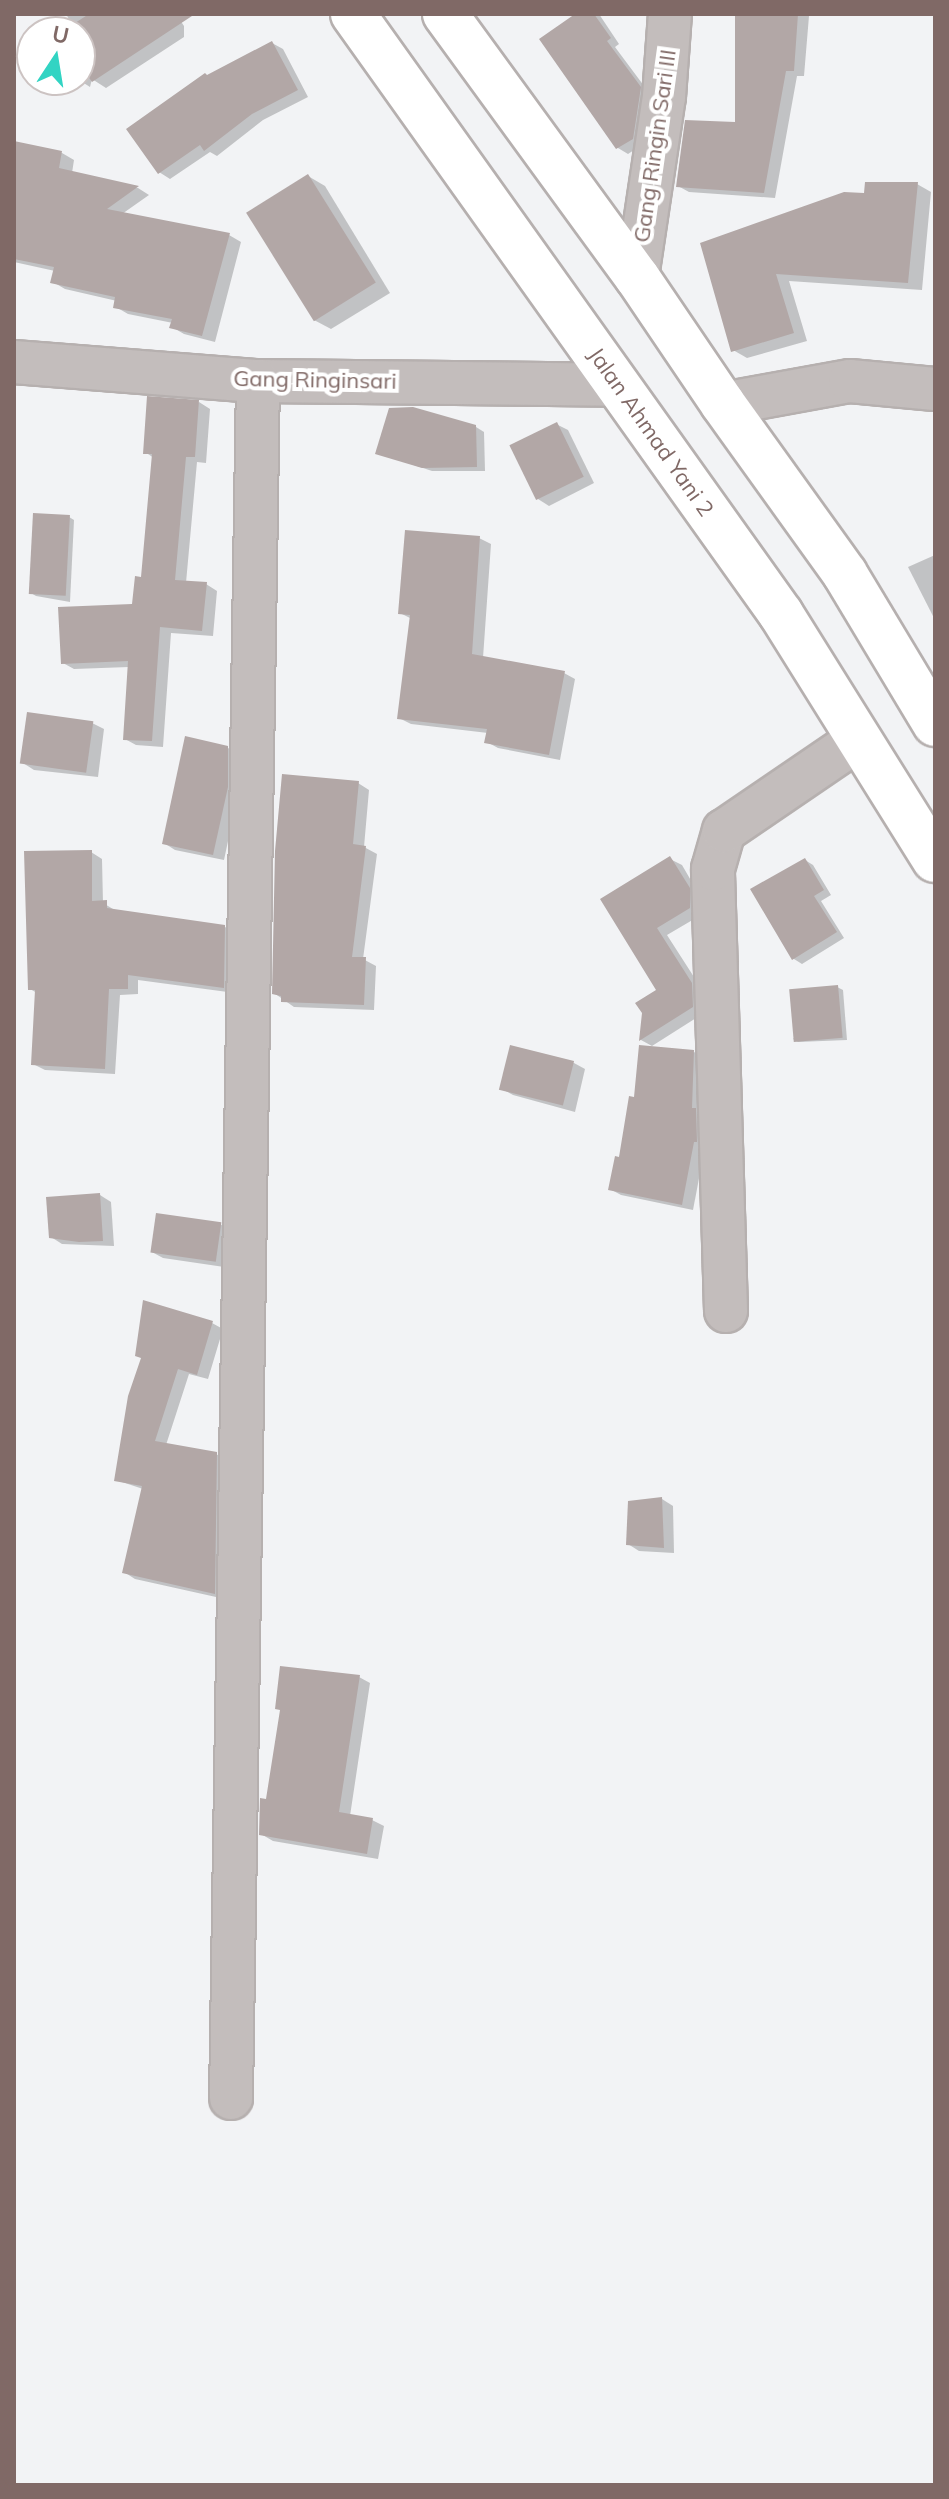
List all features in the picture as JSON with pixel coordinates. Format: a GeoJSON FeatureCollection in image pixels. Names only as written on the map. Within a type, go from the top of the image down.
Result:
{"type":"FeatureCollection","features":[{"type":"Feature","properties":{"kind":"highway","name":"Jalan Ahmad Yani 2"},"geometry":{"type":"LineString","coordinates":[[353,14],[781,614],[935,860]]}},
{"type":"Feature","properties":{"kind":"highway"},"geometry":{"type":"LineString","coordinates":[[445,14],[637,277],[723,404],[845,574],[935,724]]}},
{"type":"Feature","properties":{"kind":"street","name":"Gang Ringin Sari III"},"geometry":{"type":"LineString","coordinates":[[637,277],[664,97],[670,14]]}},
{"type":"Feature","properties":{"kind":"street","name":"Gang Ringinsari"},"geometry":{"type":"LineString","coordinates":[[14,362],[258,381],[617,385]]}},
{"type":"Feature","properties":{"kind":"street"},"geometry":{"type":"LineString","coordinates":[[231,2098],[258,381]]}},
{"type":"Feature","properties":{"kind":"street"},"geometry":{"type":"LineString","coordinates":[[723,404],[850,381],[935,389]]}},
{"type":"Feature","properties":{"kind":"street"},"geometry":{"type":"LineString","coordinates":[[726,1311],[713,869],[724,831],[859,739]]}},
{"type":"Feature","properties":{"kind":"building"},"geometry":{"type":"Polygon","coordinates":[[[195,14],[96,79],[96,16],[86,16],[195,14]]]}},
{"type":"Feature","properties":{"kind":"building"},"geometry":{"type":"Polygon","coordinates":[[[575,14],[594,14],[611,38],[607,41],[641,87],[633,139],[616,149],[539,39],[575,14]]]}},
{"type":"Feature","properties":{"kind":"building"},"geometry":{"type":"Polygon","coordinates":[[[735,14],[798,14],[794,71],[786,71],[764,193],[676,187],[685,120],[735,122],[735,14]]]}},
{"type":"Feature","properties":{"kind":"building"},"geometry":{"type":"Polygon","coordinates":[[[272,41],[298,90],[252,114],[204,151],[200,145],[158,174],[126,129],[205,73],[207,75],[272,41]]]}},
{"type":"Feature","properties":{"kind":"building"},"geometry":{"type":"Polygon","coordinates":[[[14,141],[62,151],[59,168],[139,186],[107,209],[230,233],[202,336],[169,328],[172,319],[113,308],[115,297],[50,283],[54,267],[14,259],[14,141]]]}},
{"type":"Feature","properties":{"kind":"building"},"geometry":{"type":"Polygon","coordinates":[[[308,174],[376,283],[314,321],[246,213],[308,174]]]}},
{"type":"Feature","properties":{"kind":"building"},"geometry":{"type":"Polygon","coordinates":[[[865,182],[918,182],[908,283],[776,274],[794,333],[731,352],[700,243],[844,192],[864,193],[865,182]]]}},
{"type":"Feature","properties":{"kind":"building"},"geometry":{"type":"Polygon","coordinates":[[[147,396],[199,400],[195,457],[186,457],[175,580],[207,582],[202,631],[160,627],[152,741],[123,740],[128,661],[61,664],[58,607],[132,604],[135,576],[141,577],[152,454],[143,454],[147,396]]]}},
{"type":"Feature","properties":{"kind":"building"},"geometry":{"type":"Polygon","coordinates":[[[413,407],[476,425],[477,467],[422,468],[375,454],[389,408],[413,407]]]}},
{"type":"Feature","properties":{"kind":"building"},"geometry":{"type":"Polygon","coordinates":[[[557,422],[584,477],[536,500],[509,445],[557,422]]]}},
{"type":"Feature","properties":{"kind":"building"},"geometry":{"type":"Polygon","coordinates":[[[33,513],[70,515],[66,596],[29,594],[33,513]]]}},
{"type":"Feature","properties":{"kind":"building"},"geometry":{"type":"Polygon","coordinates":[[[405,530],[480,536],[472,654],[565,671],[549,755],[484,743],[487,729],[397,719],[410,615],[398,614],[405,530]]]}},
{"type":"Feature","properties":{"kind":"building"},"geometry":{"type":"Polygon","coordinates":[[[27,712],[93,721],[86,773],[20,763],[27,712]]]}},
{"type":"Feature","properties":{"kind":"building"},"geometry":{"type":"Polygon","coordinates":[[[185,736],[228,746],[228,787],[213,855],[162,844],[185,736]]]}},
{"type":"Feature","properties":{"kind":"building"},"geometry":{"type":"Polygon","coordinates":[[[282,774],[359,781],[353,844],[366,846],[352,957],[366,957],[364,1005],[281,1002],[281,996],[272,994],[275,851],[282,774]]]}},
{"type":"Feature","properties":{"kind":"building"},"geometry":{"type":"Polygon","coordinates":[[[92,850],[92,901],[107,900],[107,908],[225,925],[224,988],[128,975],[128,989],[109,989],[105,1069],[31,1065],[35,990],[28,990],[24,851],[92,850]]]}},
{"type":"Feature","properties":{"kind":"building"},"geometry":{"type":"Polygon","coordinates":[[[670,856],[690,888],[690,908],[657,928],[692,983],[693,1007],[639,1041],[642,1013],[635,1003],[656,990],[600,899],[670,856]]]}},
{"type":"Feature","properties":{"kind":"building"},"geometry":{"type":"Polygon","coordinates":[[[805,858],[824,890],[814,896],[837,932],[792,960],[750,889],[805,858]]]}},
{"type":"Feature","properties":{"kind":"building"},"geometry":{"type":"Polygon","coordinates":[[[838,985],[843,1038],[794,1042],[789,989],[838,985]]]}},
{"type":"Feature","properties":{"kind":"building"},"geometry":{"type":"Polygon","coordinates":[[[510,1045],[574,1061],[563,1106],[499,1090],[510,1045]]]}},
{"type":"Feature","properties":{"kind":"building"},"geometry":{"type":"Polygon","coordinates":[[[639,1045],[694,1050],[692,1108],[696,1108],[697,1142],[694,1142],[682,1205],[608,1190],[615,1156],[619,1157],[629,1096],[634,1097],[639,1045]]]}},
{"type":"Feature","properties":{"kind":"building"},"geometry":{"type":"Polygon","coordinates":[[[100,1193],[103,1241],[49,1238],[46,1197],[100,1193]]]}},
{"type":"Feature","properties":{"kind":"building"},"geometry":{"type":"Polygon","coordinates":[[[156,1213],[221,1222],[216,1262],[150,1253],[156,1213]]]}},
{"type":"Feature","properties":{"kind":"building"},"geometry":{"type":"Polygon","coordinates":[[[143,1300],[213,1321],[197,1375],[178,1369],[155,1441],[217,1452],[215,1594],[122,1573],[142,1486],[114,1481],[128,1396],[141,1358],[135,1356],[143,1300]]]}},
{"type":"Feature","properties":{"kind":"building"},"geometry":{"type":"Polygon","coordinates":[[[662,1497],[664,1548],[626,1545],[628,1501],[662,1497]]]}},
{"type":"Feature","properties":{"kind":"building"},"geometry":{"type":"Polygon","coordinates":[[[280,1666],[360,1675],[339,1812],[373,1818],[367,1854],[259,1835],[260,1798],[266,1799],[280,1710],[275,1709],[280,1666]]]}}]}
